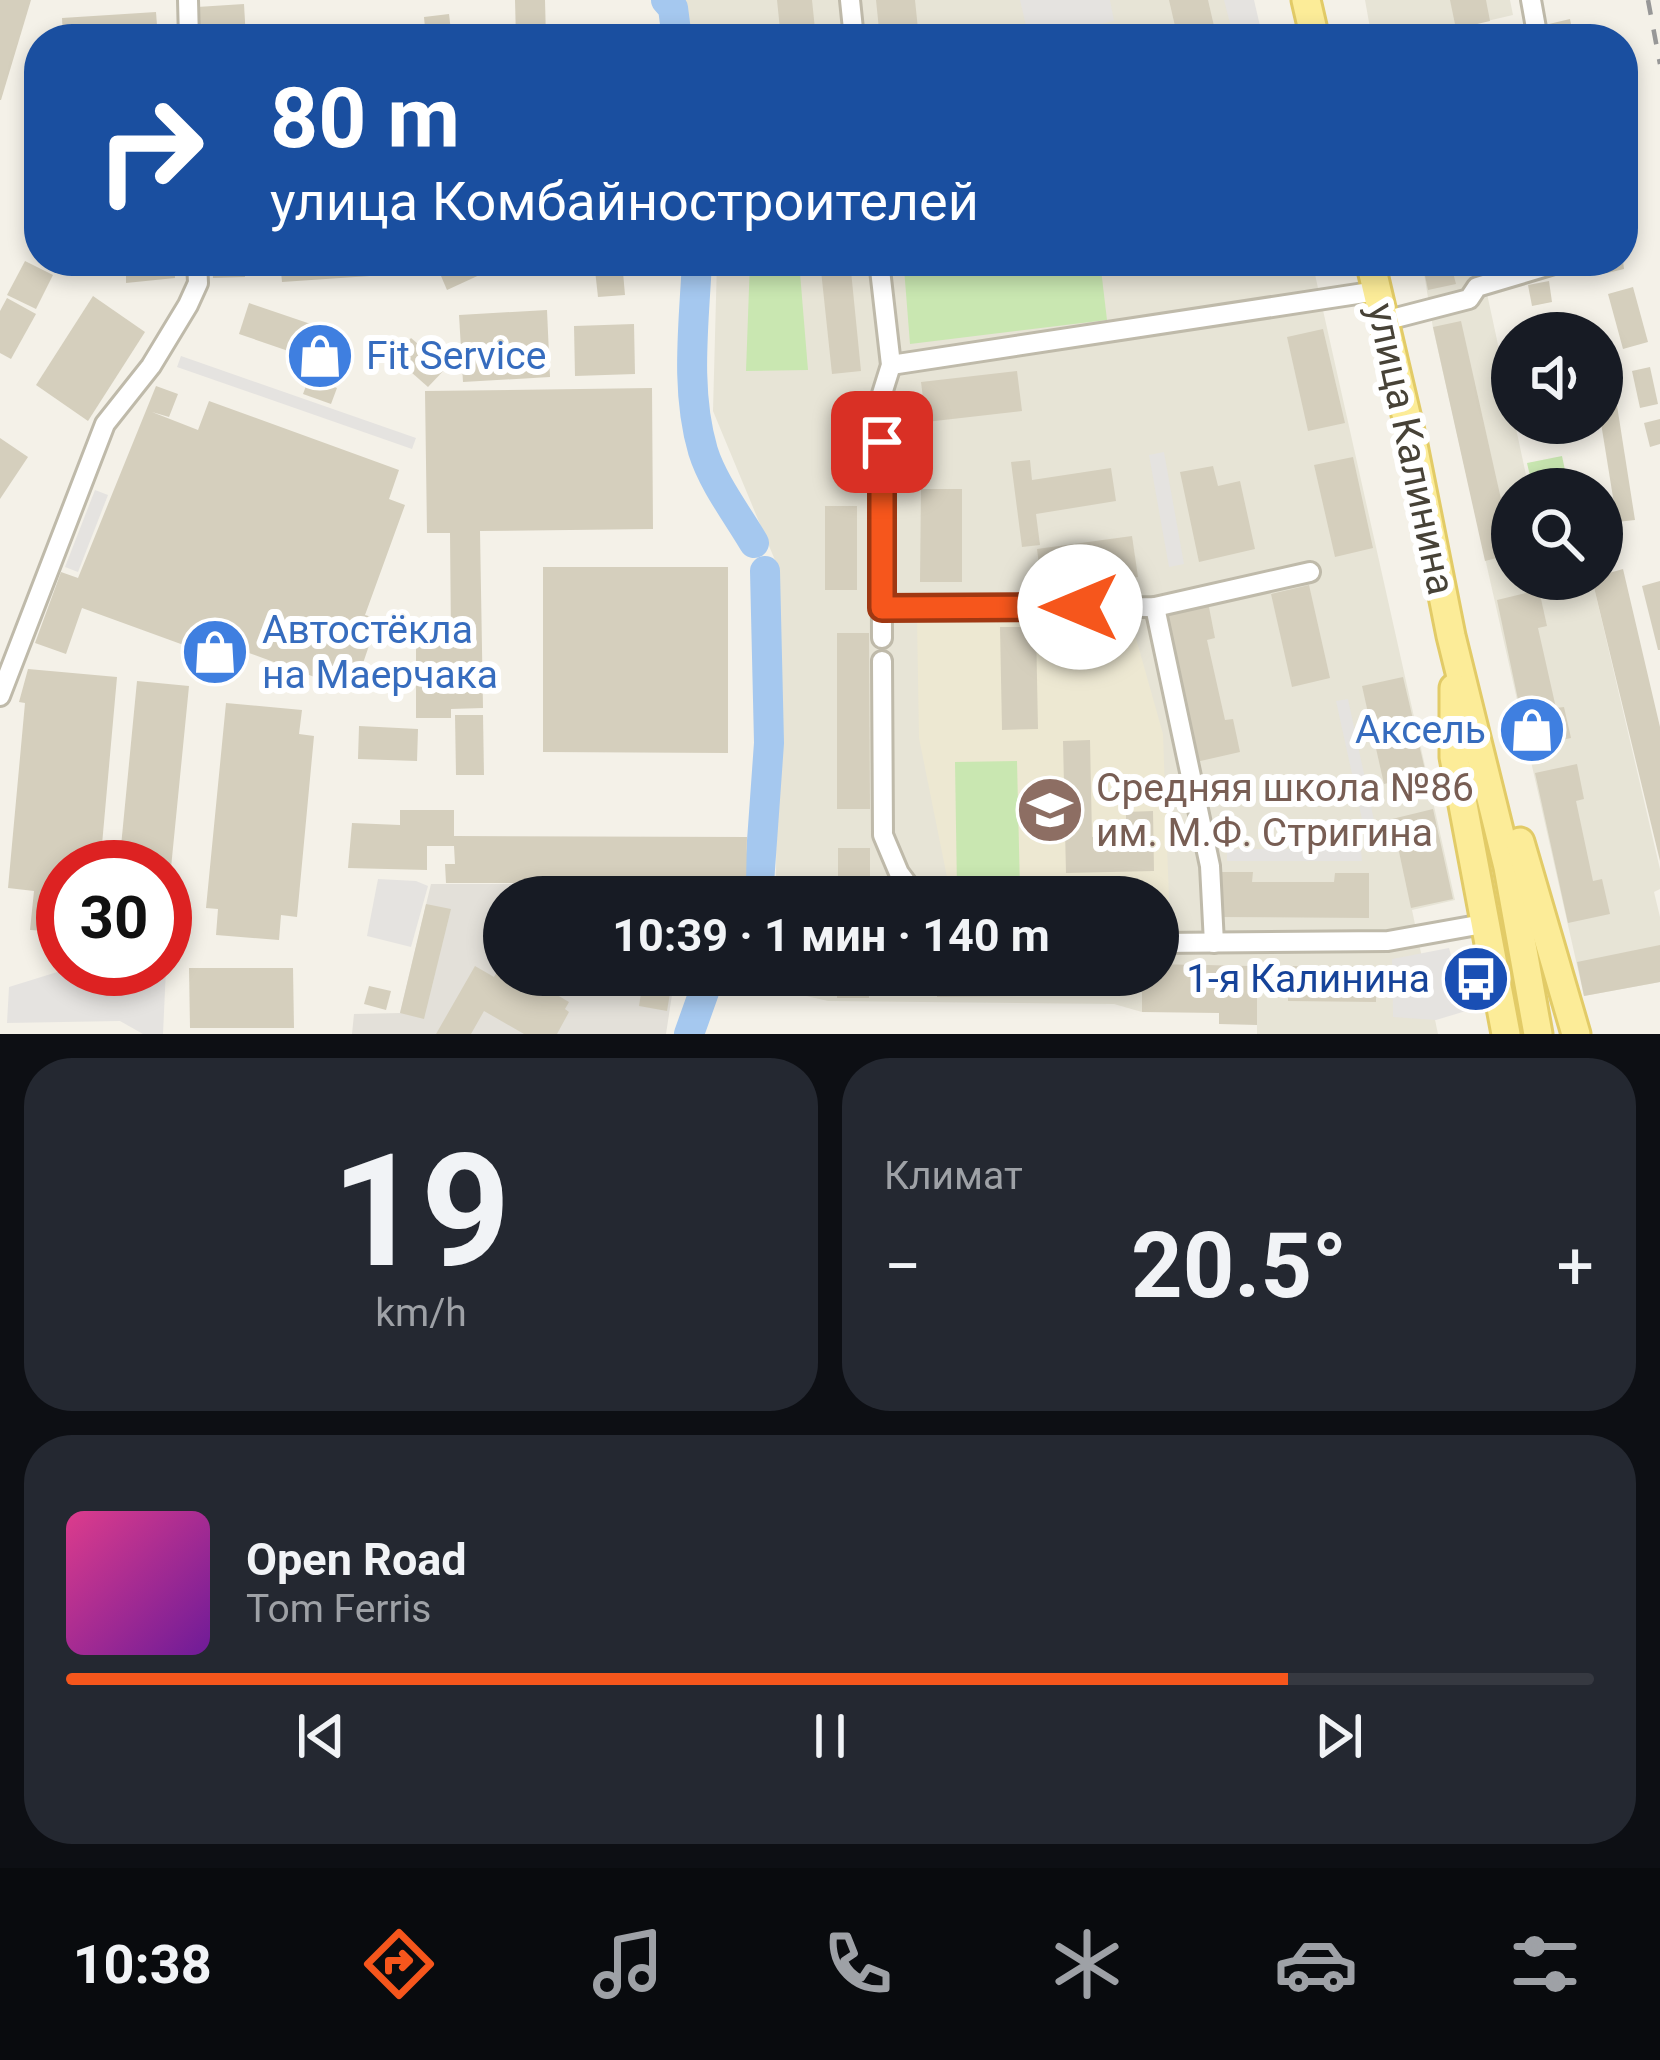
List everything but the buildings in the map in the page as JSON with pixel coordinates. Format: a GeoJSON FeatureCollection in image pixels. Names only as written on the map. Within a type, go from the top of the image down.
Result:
{"type":"FeatureCollection","features":[{"type":"Feature","properties":{"kind":"main road","name":"улица Калинина"},"geometry":{"type":"LineString","coordinates":[[1374,276],[1451,636],[1508,867],[1538,1034]]}},
{"type":"Feature","properties":{"kind":"main road","name":"улица Калинина"},"geometry":{"type":"LineString","coordinates":[[1451,636],[1454,757],[1506,1034]]}},
{"type":"Feature","properties":{"kind":"main road","name":"улица Калинина"},"geometry":{"type":"LineString","coordinates":[[1451,636],[1505,788],[1576,1034]]}},
{"type":"Feature","properties":{"kind":"street"},"geometry":{"type":"LineString","coordinates":[[0,696],[105,424],[151,366],[188,305],[198,276]]}},
{"type":"Feature","properties":{"kind":"street"},"geometry":{"type":"LineString","coordinates":[[881,276],[891,364],[881,397],[882,638]]}},
{"type":"Feature","properties":{"kind":"street"},"geometry":{"type":"LineString","coordinates":[[1384,320],[1469,299],[1477,287],[1514,276]]}},
{"type":"Feature","properties":{"kind":"street"},"geometry":{"type":"LineString","coordinates":[[891,364],[1142,330],[1377,291]]}},
{"type":"Feature","properties":{"kind":"street"},"geometry":{"type":"LineString","coordinates":[[882,608],[1155,607],[1310,572]]}},
{"type":"Feature","properties":{"kind":"street"},"geometry":{"type":"LineString","coordinates":[[1155,607],[1210,866],[1214,943]]}},
{"type":"Feature","properties":{"kind":"street"},"geometry":{"type":"LineString","coordinates":[[881,661],[883,835],[901,876]]}},
{"type":"Feature","properties":{"kind":"street"},"geometry":{"type":"LineString","coordinates":[[1179,943],[1388,941],[1483,924]]}},
{"type":"Feature","properties":{"kind":"shaded area"},"geometry":{"type":"Polygon","coordinates":[[[679,0],[1253,0],[1259,24],[686,24],[679,0]]]}},
{"type":"Feature","properties":{"kind":"shaded area"},"geometry":{"type":"Polygon","coordinates":[[[1020,0],[1110,0],[1114,21],[1100,24],[1026,24],[1020,0]]]}},
{"type":"Feature","properties":{"kind":"shaded area"},"geometry":{"type":"Polygon","coordinates":[[[1224,0],[1254,0],[1260,24],[1230,24],[1224,0]]]}},
{"type":"Feature","properties":{"kind":"shaded area"},"geometry":{"type":"Polygon","coordinates":[[[1365,0],[1510,0],[1513,15],[1474,24],[1369,24],[1365,0]]]}},
{"type":"Feature","properties":{"kind":"shaded area"},"geometry":{"type":"Polygon","coordinates":[[[717,276],[1315,276],[1455,900],[1412,910],[1438,1034],[1257,1034],[1257,966],[1179,964],[1179,876],[776,876],[777,565],[713,411],[717,276]]]}},
{"type":"Feature","properties":{"kind":"shaded area"},"geometry":{"type":"Polygon","coordinates":[[[1424,276],[1483,276],[1491,312],[1491,444],[1519,444],[1524,468],[1491,468],[1491,585],[1424,276]]]}},
{"type":"Feature","properties":{"kind":"shaded area"},"geometry":{"type":"Polygon","coordinates":[[[181,356],[416,438],[412,449],[177,367],[181,356]]]}},
{"type":"Feature","properties":{"kind":"shaded area"},"geometry":{"type":"Polygon","coordinates":[[[1164,452],[1184,564],[1169,567],[1149,455],[1164,452]]]}},
{"type":"Feature","properties":{"kind":"shaded area"},"geometry":{"type":"Polygon","coordinates":[[[95,490],[108,495],[78,572],[65,567],[95,490]]]}},
{"type":"Feature","properties":{"kind":"shaded area"},"geometry":{"type":"Polygon","coordinates":[[[1494,600],[1597,600],[1660,869],[1660,889],[1654,892],[1660,917],[1660,982],[1584,996],[1494,600]]]}},
{"type":"Feature","properties":{"kind":"shaded area"},"geometry":{"type":"Polygon","coordinates":[[[1130,617],[1163,734],[1168,876],[947,876],[919,738],[917,618],[1130,617]]]}},
{"type":"Feature","properties":{"kind":"shaded area"},"geometry":{"type":"Polygon","coordinates":[[[1348,699],[1378,839],[1367,842],[1336,701],[1348,699]]]}},
{"type":"Feature","properties":{"kind":"shaded area"},"geometry":{"type":"Polygon","coordinates":[[[1227,849],[1361,849],[1362,861],[1227,861],[1227,849]]]}},
{"type":"Feature","properties":{"kind":"shaded area"},"geometry":{"type":"Polygon","coordinates":[[[378,879],[428,886],[411,947],[367,936],[378,879]]]}},
{"type":"Feature","properties":{"kind":"shaded area"},"geometry":{"type":"Polygon","coordinates":[[[431,884],[483,884],[483,996],[672,996],[666,1034],[352,1034],[354,1014],[400,1013],[431,884]]]}},
{"type":"Feature","properties":{"kind":"shaded area"},"geometry":{"type":"Polygon","coordinates":[[[1449,948],[1466,1011],[1436,1020],[1393,1017],[1392,959],[1449,948]]]}},
{"type":"Feature","properties":{"kind":"shaded area"},"geometry":{"type":"Polygon","coordinates":[[[36,979],[36,996],[165,996],[163,1034],[143,1034],[120,1021],[7,1023],[9,987],[36,979]]]}},
{"type":"Feature","properties":{"kind":"shaded area"},"geometry":{"type":"Polygon","coordinates":[[[806,996],[1142,996],[1142,1012],[1114,1004],[828,1001],[806,996]]]}},
{"type":"Feature","properties":{"kind":"green space"},"geometry":{"type":"Polygon","coordinates":[[[749,276],[800,276],[808,370],[746,371],[749,276]]]}},
{"type":"Feature","properties":{"kind":"green space"},"geometry":{"type":"Polygon","coordinates":[[[905,276],[1102,276],[1107,320],[910,344],[905,276]]]}},
{"type":"Feature","properties":{"kind":"green space"},"geometry":{"type":"Polygon","coordinates":[[[1562,456],[1565,468],[1528,468],[1527,463],[1562,456]]]}},
{"type":"Feature","properties":{"kind":"green space"},"geometry":{"type":"Polygon","coordinates":[[[1017,761],[1020,876],[957,876],[955,762],[1017,761]]]}},
{"type":"Feature","properties":{"kind":"waterway"},"geometry":{"type":"LineString","coordinates":[[666,0],[673,8],[675,24]]}},
{"type":"Feature","properties":{"kind":"waterway"},"geometry":{"type":"LineString","coordinates":[[696,276],[692,357],[697,428],[713,475],[754,543]]}},
{"type":"Feature","properties":{"kind":"waterway"},"geometry":{"type":"LineString","coordinates":[[760,876],[769,743],[765,571]]}},
{"type":"Feature","properties":{"kind":"waterway"},"geometry":{"type":"LineString","coordinates":[[689,1034],[703,996]]}},
{"type":"Feature","properties":{"kind":"railway"},"geometry":{"type":"LineString","coordinates":[[1648,0],[1660,64]]}},
{"type":"Feature","properties":{"kind":"place","name":"Fit Service"},"geometry":{"type":"Point","coordinates":[320,356]}},
{"type":"Feature","properties":{"kind":"place","name":"Автостёкла на Маерчака"},"geometry":{"type":"Point","coordinates":[215,652]}},
{"type":"Feature","properties":{"kind":"place","name":"Аксель"},"geometry":{"type":"Point","coordinates":[1532,730]}},
{"type":"Feature","properties":{"kind":"place","name":"Средняя школа №86 им. М.Ф. Стригина"},"geometry":{"type":"Point","coordinates":[1050,810]}},
{"type":"Feature","properties":{"kind":"place","name":"1-я Калинина"},"geometry":{"type":"Point","coordinates":[1476,979]}},
{"type":"Feature","properties":{"kind":"route"},"geometry":{"type":"LineString","coordinates":[[882,442],[882,608],[1080,607]]}}]}
